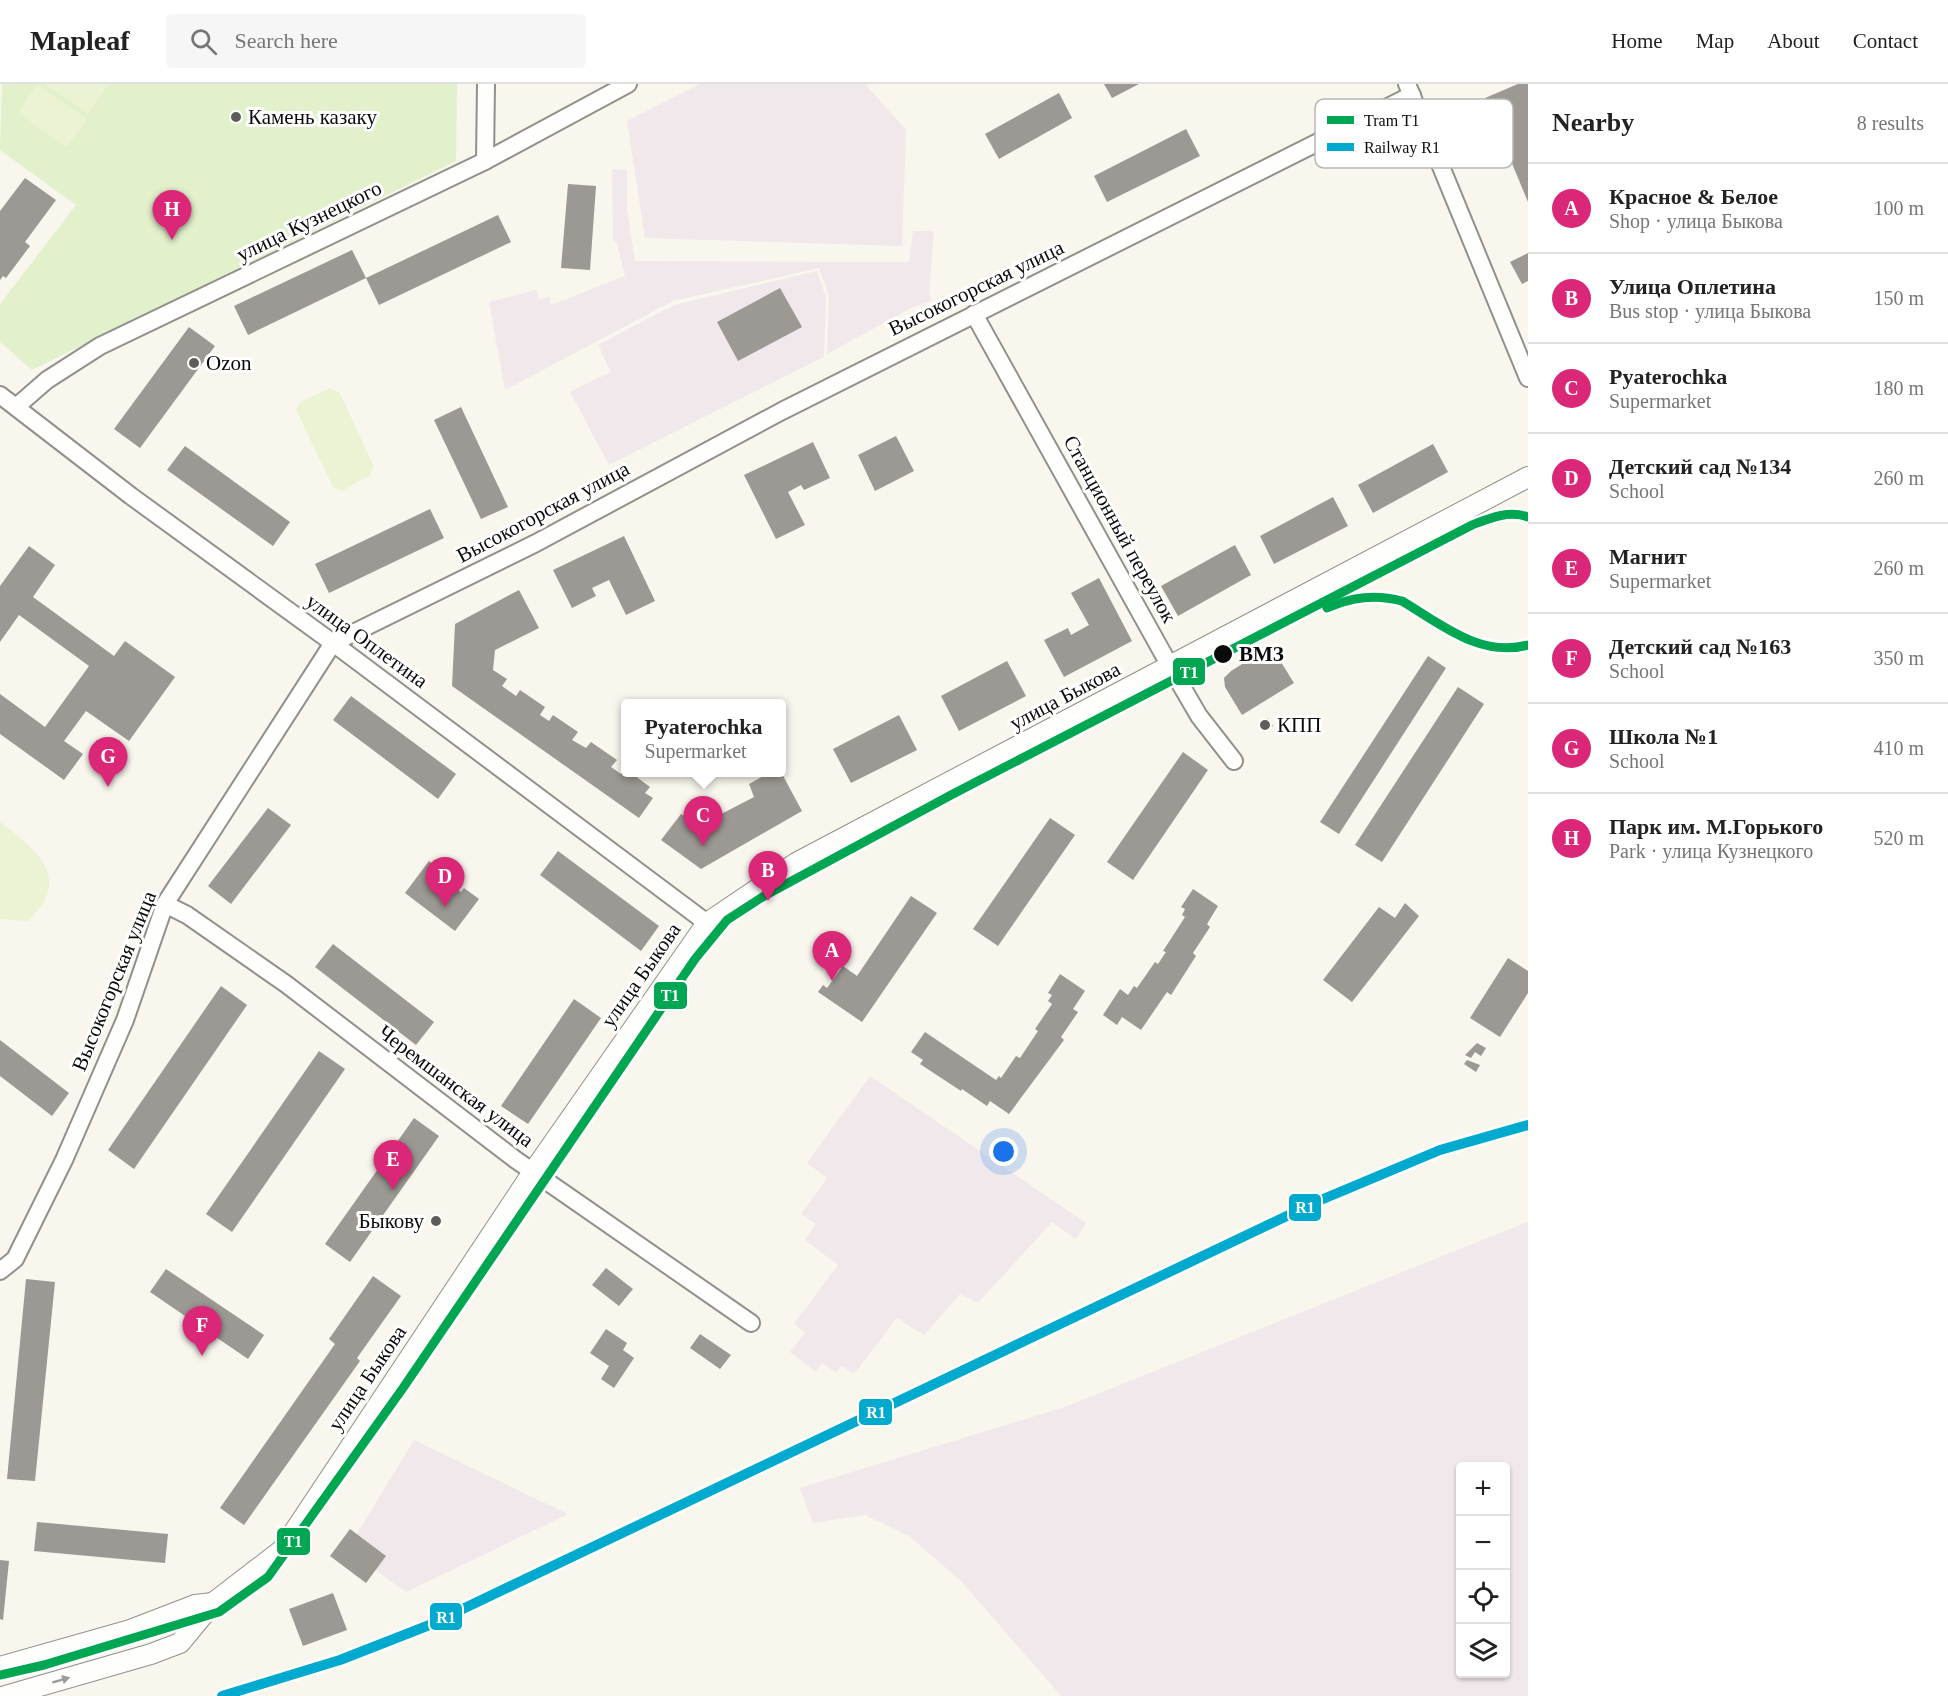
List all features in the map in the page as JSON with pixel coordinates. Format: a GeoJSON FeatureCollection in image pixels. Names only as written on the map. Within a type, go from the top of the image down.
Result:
{"type":"FeatureCollection","features":[{"type":"Feature","properties":{"kind":"street"},"geometry":{"type":"LineString","coordinates":[[485,161],[486,84]]}},
{"type":"Feature","properties":{"kind":"street","name":"улица Кузнецкого"},"geometry":{"type":"LineString","coordinates":[[16,407],[47,380],[100,346],[485,161],[628,84]]}},
{"type":"Feature","properties":{"kind":"street","name":"Высокогорская улица"},"geometry":{"type":"LineString","coordinates":[[1392,99],[1409,90]]}},
{"type":"Feature","properties":{"kind":"street","name":"Высокогорская улица"},"geometry":{"type":"LineString","coordinates":[[0,1271],[15,1259],[64,1160],[124,1020],[165,904],[333,643],[526,548],[782,411],[1315,138]]}},
{"type":"Feature","properties":{"kind":"street"},"geometry":{"type":"LineString","coordinates":[[1441,168],[1528,378]]}},
{"type":"Feature","properties":{"kind":"street","name":"Станционный переулок"},"geometry":{"type":"LineString","coordinates":[[974,314],[1171,668],[1199,716],[1234,761]]}},
{"type":"Feature","properties":{"kind":"street","name":"улица Оплетина"},"geometry":{"type":"LineString","coordinates":[[0,395],[131,496],[333,643],[706,923]]}},
{"type":"Feature","properties":{"kind":"street","name":"улица Быкова"},"geometry":{"type":"LineString","coordinates":[[4,1696],[151,1654],[180,1643],[213,1603],[282,1550],[533,1172],[706,923],[796,863],[1171,668],[1528,477]]}},
{"type":"Feature","properties":{"kind":"street","name":"Черемшанская улица"},"geometry":{"type":"LineString","coordinates":[[165,904],[188,915],[286,984],[533,1172],[751,1323]]}},
{"type":"Feature","properties":{"kind":"street","name":"улица Быкова"},"geometry":{"type":"LineString","coordinates":[[0,1667],[130,1630],[195,1605],[213,1603]]}},
{"type":"Feature","properties":{"kind":"shaded area"},"geometry":{"type":"Polygon","coordinates":[[[700,84],[865,84],[906,130],[902,246],[645,238],[627,121],[700,84]]]}},
{"type":"Feature","properties":{"kind":"shaded area"},"geometry":{"type":"Polygon","coordinates":[[[612,169],[627,170],[627,209],[635,261],[909,262],[913,231],[934,231],[929,293],[932,301],[913,307],[827,354],[829,296],[819,268],[673,301],[505,390],[489,302],[536,290],[539,299],[549,297],[551,305],[625,276],[617,243],[613,240],[612,169]]]}},
{"type":"Feature","properties":{"kind":"shaded area"},"geometry":{"type":"Polygon","coordinates":[[[817,271],[826,297],[824,357],[609,465],[570,392],[611,372],[598,345],[674,305],[817,271]]]}},
{"type":"Feature","properties":{"kind":"shaded area"},"geometry":{"type":"Polygon","coordinates":[[[870,1076],[1086,1223],[1076,1239],[1052,1222],[978,1303],[960,1294],[924,1335],[897,1318],[854,1374],[841,1366],[836,1373],[822,1363],[816,1372],[790,1352],[805,1333],[794,1324],[838,1265],[805,1240],[816,1224],[801,1214],[827,1178],[807,1163],[870,1076]]]}},
{"type":"Feature","properties":{"kind":"shaded area"},"geometry":{"type":"Polygon","coordinates":[[[1528,1222],[1528,1696],[1061,1696],[960,1580],[909,1536],[865,1515],[813,1523],[800,1488],[1065,1407],[1528,1222]]]}},
{"type":"Feature","properties":{"kind":"shaded area"},"geometry":{"type":"Polygon","coordinates":[[[414,1440],[568,1514],[406,1592],[347,1550],[414,1440]]]}},
{"type":"Feature","properties":{"kind":"green space"},"geometry":{"type":"Polygon","coordinates":[[[2,84],[457,84],[456,161],[32,370],[0,342],[0,304],[76,205],[0,150],[2,84]]]}},
{"type":"Feature","properties":{"kind":"green space"},"geometry":{"type":"Polygon","coordinates":[[[37,84],[87,119],[67,147],[18,113],[37,84]]]}},
{"type":"Feature","properties":{"kind":"green space"},"geometry":{"type":"Polygon","coordinates":[[[45,84],[109,84],[88,114],[45,84]]]}},
{"type":"Feature","properties":{"kind":"green space"},"geometry":{"type":"Polygon","coordinates":[[[330,388],[340,393],[374,467],[369,476],[342,491],[333,487],[296,410],[300,402],[330,388]]]}},
{"type":"Feature","properties":{"kind":"green space"},"geometry":{"type":"Polygon","coordinates":[[[0,822],[19,836],[37,854],[48,875],[49,886],[46,898],[28,921],[0,919],[0,822]]]}},
{"type":"Feature","properties":{"kind":"building"},"geometry":{"type":"Polygon","coordinates":[[[1104,84],[1139,84],[1112,98],[1104,84]]]}},
{"type":"Feature","properties":{"kind":"building"},"geometry":{"type":"Polygon","coordinates":[[[1518,84],[1528,84],[1528,202],[1513,166],[1513,99],[1485,98],[1518,84]]]}},
{"type":"Feature","properties":{"kind":"building"},"geometry":{"type":"Polygon","coordinates":[[[1059,93],[1072,118],[999,159],[985,134],[1059,93]]]}},
{"type":"Feature","properties":{"kind":"building"},"geometry":{"type":"Polygon","coordinates":[[[1186,129],[1200,156],[1107,202],[1094,176],[1186,129]]]}},
{"type":"Feature","properties":{"kind":"building"},"geometry":{"type":"Polygon","coordinates":[[[25,178],[56,200],[25,242],[30,246],[6,278],[3,276],[0,280],[0,211],[25,178]]]}},
{"type":"Feature","properties":{"kind":"building"},"geometry":{"type":"Polygon","coordinates":[[[568,184],[596,186],[590,270],[561,268],[568,184]]]}},
{"type":"Feature","properties":{"kind":"building"},"geometry":{"type":"Polygon","coordinates":[[[498,215],[511,242],[379,305],[366,278],[498,215]]]}},
{"type":"Feature","properties":{"kind":"building"},"geometry":{"type":"Polygon","coordinates":[[[352,250],[366,278],[248,335],[234,306],[352,250]]]}},
{"type":"Feature","properties":{"kind":"building"},"geometry":{"type":"Polygon","coordinates":[[[1528,253],[1528,281],[1522,284],[1510,262],[1528,253]]]}},
{"type":"Feature","properties":{"kind":"building"},"geometry":{"type":"Polygon","coordinates":[[[780,288],[802,327],[738,361],[717,322],[780,288]]]}},
{"type":"Feature","properties":{"kind":"building"},"geometry":{"type":"Polygon","coordinates":[[[189,327],[215,346],[140,448],[114,429],[189,327]]]}},
{"type":"Feature","properties":{"kind":"building"},"geometry":{"type":"Polygon","coordinates":[[[461,407],[508,507],[481,519],[434,420],[461,407]]]}},
{"type":"Feature","properties":{"kind":"building"},"geometry":{"type":"Polygon","coordinates":[[[896,436],[914,471],[875,491],[858,455],[896,436]]]}},
{"type":"Feature","properties":{"kind":"building"},"geometry":{"type":"Polygon","coordinates":[[[813,442],[830,478],[804,490],[801,485],[788,492],[805,525],[776,539],[744,475],[813,442]]]}},
{"type":"Feature","properties":{"kind":"building"},"geometry":{"type":"Polygon","coordinates":[[[1433,444],[1448,472],[1373,513],[1358,485],[1433,444]]]}},
{"type":"Feature","properties":{"kind":"building"},"geometry":{"type":"Polygon","coordinates":[[[185,446],[290,522],[273,546],[167,470],[185,446]]]}},
{"type":"Feature","properties":{"kind":"building"},"geometry":{"type":"Polygon","coordinates":[[[1333,497],[1348,526],[1274,564],[1260,536],[1333,497]]]}},
{"type":"Feature","properties":{"kind":"building"},"geometry":{"type":"Polygon","coordinates":[[[430,509],[444,538],[329,593],[315,564],[430,509]]]}},
{"type":"Feature","properties":{"kind":"building"},"geometry":{"type":"Polygon","coordinates":[[[624,536],[655,601],[626,615],[609,580],[592,588],[596,596],[572,608],[553,570],[624,536]]]}},
{"type":"Feature","properties":{"kind":"building"},"geometry":{"type":"Polygon","coordinates":[[[1235,545],[1251,575],[1178,616],[1161,586],[1235,545]]]}},
{"type":"Feature","properties":{"kind":"building"},"geometry":{"type":"Polygon","coordinates":[[[29,546],[55,565],[33,597],[114,656],[125,641],[175,677],[129,741],[86,711],[64,741],[83,754],[64,780],[0,734],[0,694],[45,727],[89,666],[19,615],[0,642],[0,586],[29,546]]]}},
{"type":"Feature","properties":{"kind":"building"},"geometry":{"type":"Polygon","coordinates":[[[1099,578],[1132,641],[1064,677],[1044,640],[1068,628],[1071,635],[1089,625],[1071,593],[1099,578]]]}},
{"type":"Feature","properties":{"kind":"building"},"geometry":{"type":"Polygon","coordinates":[[[519,590],[539,628],[495,650],[493,670],[507,679],[502,686],[516,696],[520,690],[545,707],[540,715],[549,721],[553,715],[578,732],[572,740],[586,748],[591,742],[617,760],[611,767],[621,774],[621,777],[637,777],[650,787],[645,793],[653,798],[639,818],[452,686],[455,624],[519,590]]]}},
{"type":"Feature","properties":{"kind":"building"},"geometry":{"type":"Polygon","coordinates":[[[1271,646],[1294,683],[1242,715],[1225,687],[1224,678],[1231,671],[1271,646]]]}},
{"type":"Feature","properties":{"kind":"building"},"geometry":{"type":"Polygon","coordinates":[[[1428,656],[1446,668],[1339,834],[1320,822],[1428,656]]]}},
{"type":"Feature","properties":{"kind":"building"},"geometry":{"type":"Polygon","coordinates":[[[1007,661],[1026,696],[959,731],[941,696],[1007,661]]]}},
{"type":"Feature","properties":{"kind":"building"},"geometry":{"type":"Polygon","coordinates":[[[1458,687],[1484,704],[1382,862],[1355,845],[1458,687]]]}},
{"type":"Feature","properties":{"kind":"building"},"geometry":{"type":"Polygon","coordinates":[[[351,696],[456,774],[438,799],[333,720],[351,696]]]}},
{"type":"Feature","properties":{"kind":"building"},"geometry":{"type":"Polygon","coordinates":[[[899,715],[917,750],[851,783],[833,749],[899,715]]]}},
{"type":"Feature","properties":{"kind":"building","name":"КПП"},"geometry":{"type":"Polygon","coordinates":[[[1268,718],[1273,726],[1263,732],[1258,724],[1268,718]]]}},
{"type":"Feature","properties":{"kind":"building"},"geometry":{"type":"Polygon","coordinates":[[[1183,752],[1208,770],[1133,880],[1107,862],[1183,752]]]}},
{"type":"Feature","properties":{"kind":"building"},"geometry":{"type":"Polygon","coordinates":[[[762,777],[784,777],[802,811],[701,869],[661,840],[681,814],[700,825],[754,797],[749,784],[762,777]]]}},
{"type":"Feature","properties":{"kind":"building"},"geometry":{"type":"Polygon","coordinates":[[[268,808],[291,825],[231,904],[208,886],[268,808]]]}},
{"type":"Feature","properties":{"kind":"building"},"geometry":{"type":"Polygon","coordinates":[[[1050,818],[1075,835],[998,946],[973,929],[1050,818]]]}},
{"type":"Feature","properties":{"kind":"building"},"geometry":{"type":"Polygon","coordinates":[[[558,851],[659,926],[641,951],[540,875],[558,851]]]}},
{"type":"Feature","properties":{"kind":"building"},"geometry":{"type":"Polygon","coordinates":[[[429,861],[444,873],[441,877],[461,892],[464,888],[479,899],[455,931],[405,893],[429,861]]]}},
{"type":"Feature","properties":{"kind":"building"},"geometry":{"type":"Polygon","coordinates":[[[1193,889],[1218,906],[1207,924],[1210,927],[1193,953],[1196,956],[1171,995],[1167,992],[1141,1030],[1122,1017],[1117,1025],[1103,1015],[1120,989],[1128,995],[1134,986],[1137,988],[1155,962],[1158,964],[1166,952],[1163,951],[1185,917],[1182,915],[1185,909],[1181,907],[1193,889]]]}},
{"type":"Feature","properties":{"kind":"building"},"geometry":{"type":"Polygon","coordinates":[[[911,896],[937,913],[862,1022],[818,992],[823,985],[827,988],[843,966],[857,976],[911,896]]]}},
{"type":"Feature","properties":{"kind":"building"},"geometry":{"type":"Polygon","coordinates":[[[1405,903],[1419,916],[1352,1002],[1323,980],[1379,907],[1395,918],[1405,903]]]}},
{"type":"Feature","properties":{"kind":"building"},"geometry":{"type":"Polygon","coordinates":[[[333,944],[434,1022],[416,1045],[315,967],[333,944]]]}},
{"type":"Feature","properties":{"kind":"building"},"geometry":{"type":"Polygon","coordinates":[[[1508,958],[1528,971],[1528,993],[1500,1037],[1470,1018],[1508,958]]]}},
{"type":"Feature","properties":{"kind":"building"},"geometry":{"type":"Polygon","coordinates":[[[1060,974],[1085,991],[1073,1009],[1078,1012],[1061,1037],[1064,1040],[1009,1114],[990,1101],[987,1106],[962,1089],[961,1091],[920,1064],[923,1060],[911,1052],[925,1032],[996,1080],[999,1076],[1001,1078],[1016,1056],[1020,1058],[1038,1031],[1035,1029],[1052,1004],[1048,1001],[1052,995],[1048,993],[1060,974]]]}},
{"type":"Feature","properties":{"kind":"building"},"geometry":{"type":"Polygon","coordinates":[[[221,986],[247,1005],[134,1169],[108,1150],[221,986]]]}},
{"type":"Feature","properties":{"kind":"building"},"geometry":{"type":"Polygon","coordinates":[[[574,999],[601,1018],[528,1124],[501,1106],[574,999]]]}},
{"type":"Feature","properties":{"kind":"building"},"geometry":{"type":"Polygon","coordinates":[[[0,1040],[69,1093],[52,1116],[0,1076],[0,1040]]]}},
{"type":"Feature","properties":{"kind":"building"},"geometry":{"type":"Polygon","coordinates":[[[1477,1043],[1486,1048],[1481,1056],[1475,1052],[1471,1058],[1465,1055],[1477,1043]]]}},
{"type":"Feature","properties":{"kind":"building"},"geometry":{"type":"Polygon","coordinates":[[[319,1051],[345,1069],[232,1232],[206,1214],[319,1051]]]}},
{"type":"Feature","properties":{"kind":"building"},"geometry":{"type":"Polygon","coordinates":[[[1467,1060],[1480,1065],[1476,1072],[1464,1064],[1467,1060]]]}},
{"type":"Feature","properties":{"kind":"building"},"geometry":{"type":"Polygon","coordinates":[[[414,1118],[439,1136],[350,1262],[325,1244],[414,1118]]]}},
{"type":"Feature","properties":{"kind":"building"},"geometry":{"type":"Polygon","coordinates":[[[606,1268],[633,1289],[619,1306],[592,1285],[606,1268]]]}},
{"type":"Feature","properties":{"kind":"building"},"geometry":{"type":"Polygon","coordinates":[[[166,1269],[264,1335],[248,1359],[150,1292],[166,1269]]]}},
{"type":"Feature","properties":{"kind":"building"},"geometry":{"type":"Polygon","coordinates":[[[373,1276],[401,1296],[357,1358],[360,1361],[244,1525],[220,1508],[335,1344],[329,1339],[373,1276]]]}},
{"type":"Feature","properties":{"kind":"building"},"geometry":{"type":"Polygon","coordinates":[[[26,1279],[55,1282],[35,1481],[7,1479],[26,1279]]]}},
{"type":"Feature","properties":{"kind":"building"},"geometry":{"type":"Polygon","coordinates":[[[606,1329],[627,1343],[623,1350],[634,1358],[614,1388],[601,1379],[609,1366],[590,1353],[606,1329]]]}},
{"type":"Feature","properties":{"kind":"building"},"geometry":{"type":"Polygon","coordinates":[[[700,1334],[731,1355],[720,1369],[690,1348],[700,1334]]]}},
{"type":"Feature","properties":{"kind":"building"},"geometry":{"type":"Polygon","coordinates":[[[37,1522],[168,1534],[165,1563],[34,1551],[37,1522]]]}},
{"type":"Feature","properties":{"kind":"building"},"geometry":{"type":"Polygon","coordinates":[[[350,1529],[386,1556],[366,1583],[330,1556],[350,1529]]]}},
{"type":"Feature","properties":{"kind":"building"},"geometry":{"type":"Polygon","coordinates":[[[0,1560],[9,1561],[3,1620],[0,1619],[0,1560]]]}},
{"type":"Feature","properties":{"kind":"building"},"geometry":{"type":"Polygon","coordinates":[[[333,1593],[347,1630],[303,1646],[289,1609],[333,1593]]]}},
{"type":"Feature","properties":{"kind":"tram line","name":"T1"},"geometry":{"type":"LineString","coordinates":[[0,1675],[44,1665],[219,1612],[268,1577],[403,1388],[695,959],[727,920],[764,896],[951,795],[1472,525],[1507,515],[1528,517]]}},
{"type":"Feature","properties":{"kind":"tram line","name":"T1"},"geometry":{"type":"LineString","coordinates":[[1327,608],[1345,601],[1364,598],[1392,599],[1402,601],[1446,628],[1477,643],[1510,648],[1528,645]]}},
{"type":"Feature","properties":{"kind":"rail line","name":"R1"},"geometry":{"type":"LineString","coordinates":[[222,1696],[340,1660],[427,1626],[1316,1202],[1440,1150],[1528,1125]]}},
{"type":"Feature","properties":{"kind":"place","name":"Камень казаку"},"geometry":{"type":"Point","coordinates":[236,117]}},
{"type":"Feature","properties":{"kind":"place","name":"Парк им. М.Горького"},"geometry":{"type":"Point","coordinates":[172,240]}},
{"type":"Feature","properties":{"kind":"place","name":"Ozon"},"geometry":{"type":"Point","coordinates":[194,363]}},
{"type":"Feature","properties":{"kind":"place","name":"ВМЗ"},"geometry":{"type":"Point","coordinates":[1223,654]}},
{"type":"Feature","properties":{"kind":"place","name":"КПП"},"geometry":{"type":"Point","coordinates":[1265,725]}},
{"type":"Feature","properties":{"kind":"place","name":"Школа №1"},"geometry":{"type":"Point","coordinates":[108,787]}},
{"type":"Feature","properties":{"kind":"place","name":"Pyaterochka"},"geometry":{"type":"Point","coordinates":[703,846]}},
{"type":"Feature","properties":{"kind":"place","name":"Улица Оплетина"},"geometry":{"type":"Point","coordinates":[768,901]}},
{"type":"Feature","properties":{"kind":"place","name":"Детский сад №134"},"geometry":{"type":"Point","coordinates":[445,907]}},
{"type":"Feature","properties":{"kind":"place","name":"Красное & Белое"},"geometry":{"type":"Point","coordinates":[832,981]}},
{"type":"Feature","properties":{"kind":"place","name":"Магнит"},"geometry":{"type":"Point","coordinates":[393,1190]}},
{"type":"Feature","properties":{"kind":"place","name":"Быкову"},"geometry":{"type":"Point","coordinates":[436,1221]}},
{"type":"Feature","properties":{"kind":"place","name":"Детский сад №163"},"geometry":{"type":"Point","coordinates":[202,1356]}}]}
